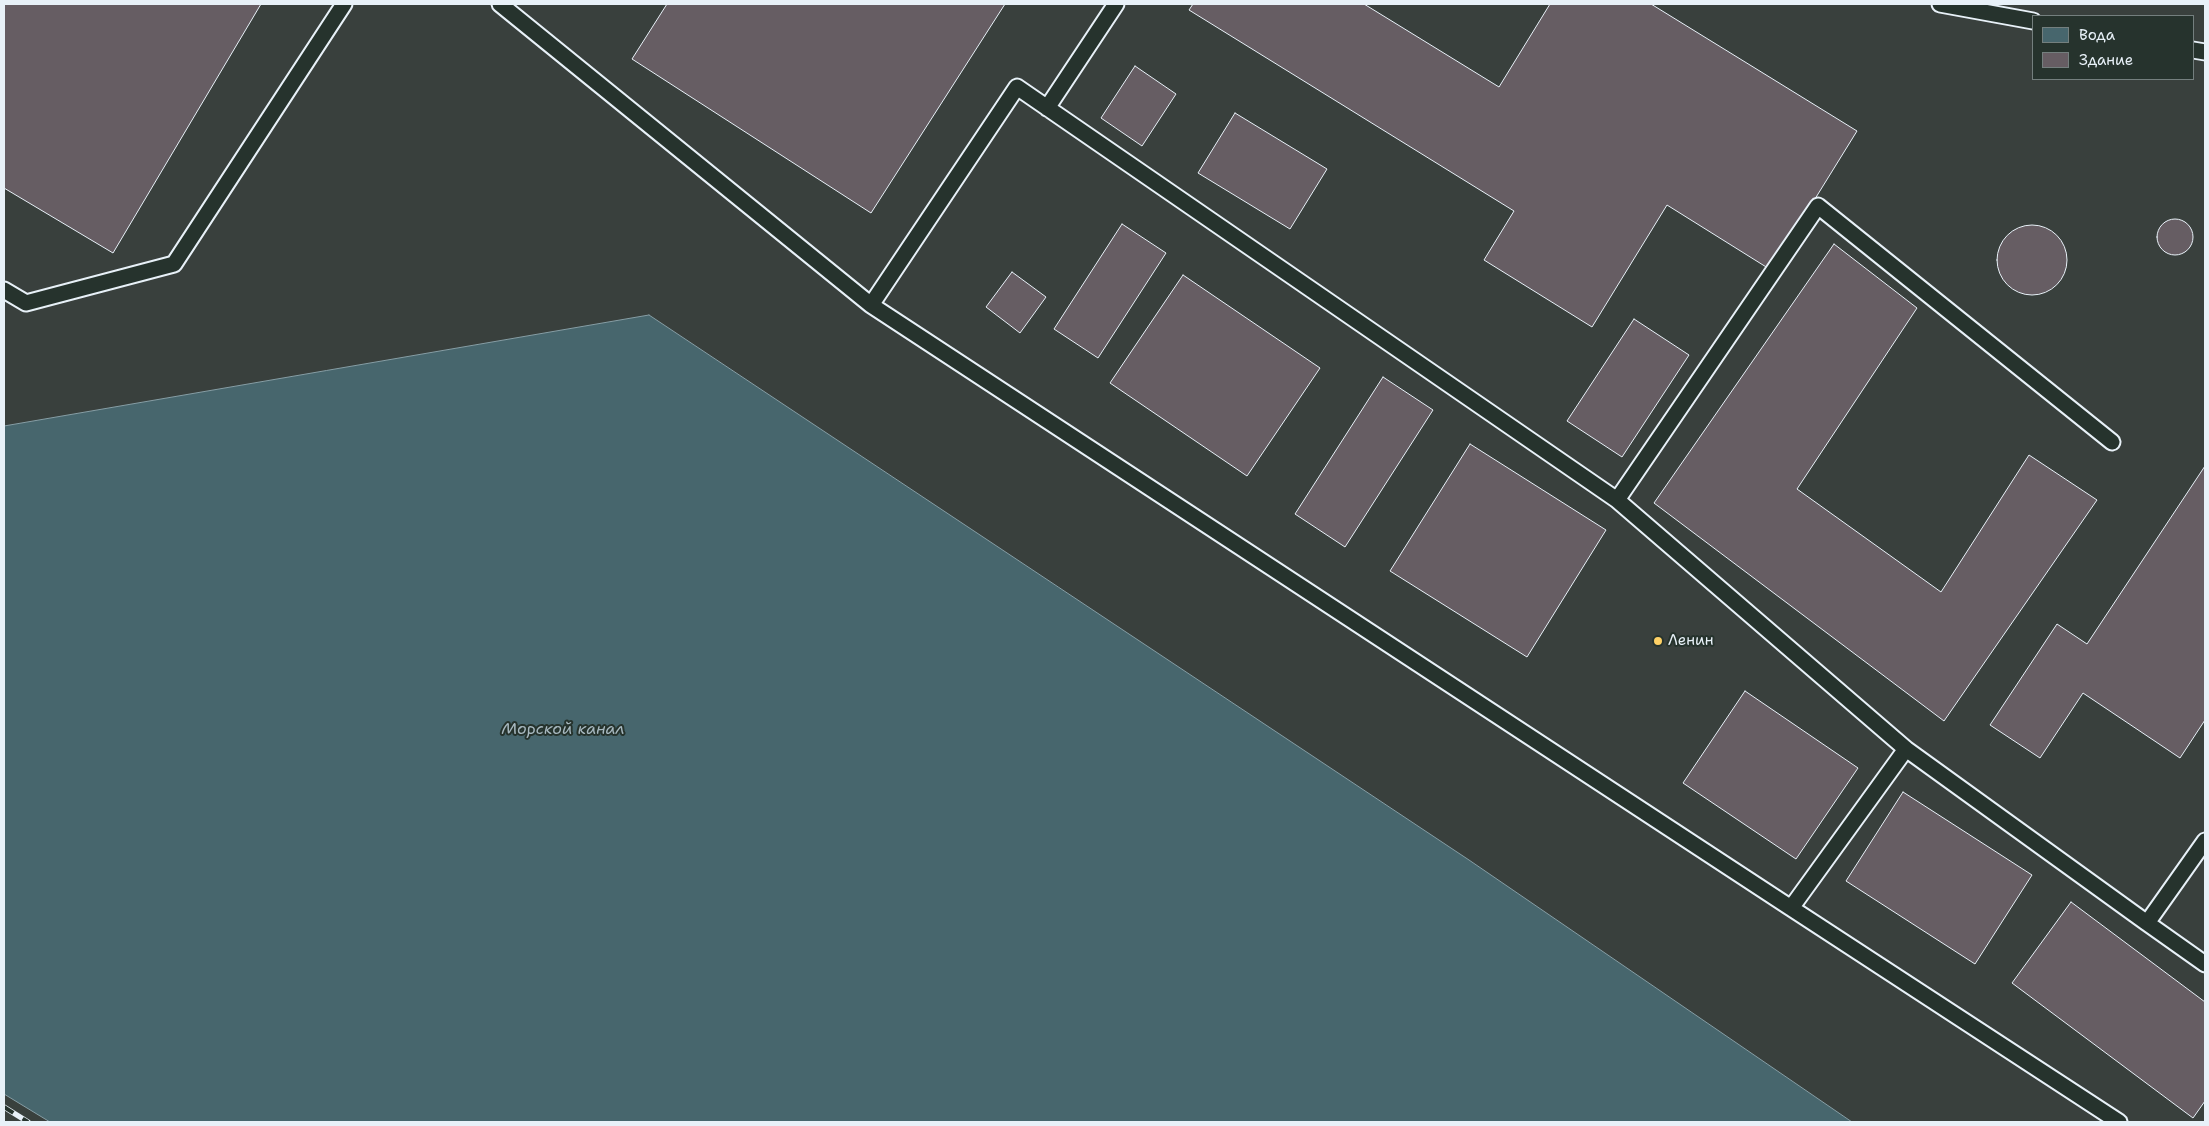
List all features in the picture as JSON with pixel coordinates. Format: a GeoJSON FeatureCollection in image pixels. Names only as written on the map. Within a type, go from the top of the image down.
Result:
{"type":"FeatureCollection","features":[{"type":"Feature","properties":{"kind":"lane"},"geometry":{"type":"LineString","coordinates":[[4,290],[26,304],[174,264],[344,4]]}},
{"type":"Feature","properties":{"kind":"lane"},"geometry":{"type":"LineString","coordinates":[[500,4],[870,305],[2119,1122]]}},
{"type":"Feature","properties":{"kind":"lane"},"geometry":{"type":"LineString","coordinates":[[1047,108],[1116,4]]}},
{"type":"Feature","properties":{"kind":"lane"},"geometry":{"type":"LineString","coordinates":[[1940,4],[2032,21]]}},
{"type":"Feature","properties":{"kind":"lane"},"geometry":{"type":"LineString","coordinates":[[870,305],[1017,87],[1617,500],[1906,749],[2205,964]]}},
{"type":"Feature","properties":{"kind":"lane"},"geometry":{"type":"LineString","coordinates":[[1617,500],[1818,206],[2112,442]]}},
{"type":"Feature","properties":{"kind":"lane"},"geometry":{"type":"LineString","coordinates":[[1791,908],[1906,749]]}},
{"type":"Feature","properties":{"kind":"lane"},"geometry":{"type":"LineString","coordinates":[[2147,923],[2205,842]]}},
{"type":"Feature","properties":{"kind":"shaded area"},"geometry":{"type":"Polygon","coordinates":[[[4,4],[2205,4],[2205,1122],[1852,1122],[1469,860],[649,315],[4,426],[4,4]]]}},
{"type":"Feature","properties":{"kind":"shaded area"},"geometry":{"type":"Polygon","coordinates":[[[4,1094],[50,1122],[4,1122],[4,1094]]]}},
{"type":"Feature","properties":{"kind":"water","name":"Морской канал"},"geometry":{"type":"Polygon","coordinates":[[[649,315],[1469,860],[1852,1122],[50,1122],[4,1094],[4,426],[649,315]]]}},
{"type":"Feature","properties":{"kind":"building"},"geometry":{"type":"Polygon","coordinates":[[[4,4],[261,4],[113,253],[4,188],[4,4]]]}},
{"type":"Feature","properties":{"kind":"building"},"geometry":{"type":"Polygon","coordinates":[[[667,4],[1005,4],[871,213],[632,59],[667,4]]]}},
{"type":"Feature","properties":{"kind":"building"},"geometry":{"type":"Polygon","coordinates":[[[1193,4],[1364,4],[1499,87],[1550,4],[1651,4],[1857,131],[1771,270],[1667,205],[1592,327],[1484,260],[1514,211],[1189,10],[1193,4]]]}},
{"type":"Feature","properties":{"kind":"building"},"geometry":{"type":"Polygon","coordinates":[[[1135,66],[1176,94],[1142,146],[1101,118],[1135,66]]]}},
{"type":"Feature","properties":{"kind":"building"},"geometry":{"type":"Polygon","coordinates":[[[1235,113],[1327,169],[1290,229],[1198,173],[1235,113]]]}},
{"type":"Feature","properties":{"kind":"building"},"geometry":{"type":"Polygon","coordinates":[[[2175,219],[2187,225],[2193,237],[2187,249],[2175,255],[2163,249],[2157,237],[2163,225],[2175,219]]]}},
{"type":"Feature","properties":{"kind":"building"},"geometry":{"type":"Polygon","coordinates":[[[1122,224],[1166,253],[1098,358],[1054,329],[1122,224]]]}},
{"type":"Feature","properties":{"kind":"building"},"geometry":{"type":"Polygon","coordinates":[[[2039,225],[2052,231],[2061,240],[2065,246],[2067,260],[2065,274],[2057,285],[2046,293],[2025,295],[2018,293],[2007,285],[1999,274],[1997,253],[1999,246],[2007,235],[2018,227],[2039,225]]]}},
{"type":"Feature","properties":{"kind":"building"},"geometry":{"type":"Polygon","coordinates":[[[1834,244],[1917,308],[1797,489],[1941,592],[2029,455],[2097,500],[1944,721],[1654,503],[1834,244]]]}},
{"type":"Feature","properties":{"kind":"building"},"geometry":{"type":"Polygon","coordinates":[[[1012,272],[1046,297],[1020,333],[986,307],[1012,272]]]}},
{"type":"Feature","properties":{"kind":"building"},"geometry":{"type":"Polygon","coordinates":[[[1183,275],[1320,368],[1247,476],[1110,383],[1183,275]]]}},
{"type":"Feature","properties":{"kind":"building"},"geometry":{"type":"Polygon","coordinates":[[[1634,319],[1689,355],[1622,457],[1567,421],[1634,319]]]}},
{"type":"Feature","properties":{"kind":"building"},"geometry":{"type":"Polygon","coordinates":[[[1383,377],[1433,410],[1345,547],[1295,514],[1383,377]]]}},
{"type":"Feature","properties":{"kind":"building"},"geometry":{"type":"Polygon","coordinates":[[[1470,444],[1606,530],[1527,657],[1390,571],[1470,444]]]}},
{"type":"Feature","properties":{"kind":"building"},"geometry":{"type":"Polygon","coordinates":[[[2205,466],[2205,720],[2180,758],[2083,693],[2040,758],[1990,725],[2057,624],[2087,644],[2205,466]]]}},
{"type":"Feature","properties":{"kind":"building"},"geometry":{"type":"Polygon","coordinates":[[[1745,691],[1858,768],[1796,859],[1683,783],[1745,691]]]}},
{"type":"Feature","properties":{"kind":"building"},"geometry":{"type":"Polygon","coordinates":[[[1903,792],[2032,875],[1975,964],[1846,881],[1903,792]]]}},
{"type":"Feature","properties":{"kind":"building"},"geometry":{"type":"Polygon","coordinates":[[[2071,902],[2205,1002],[2205,1101],[2193,1118],[2012,983],[2071,902]]]}},
{"type":"Feature","properties":{"kind":"railway"},"geometry":{"type":"LineString","coordinates":[[4,1107],[28,1122]]}},
{"type":"Feature","properties":{"kind":"place","name":"Ленин"},"geometry":{"type":"Point","coordinates":[1658,641]}}]}
